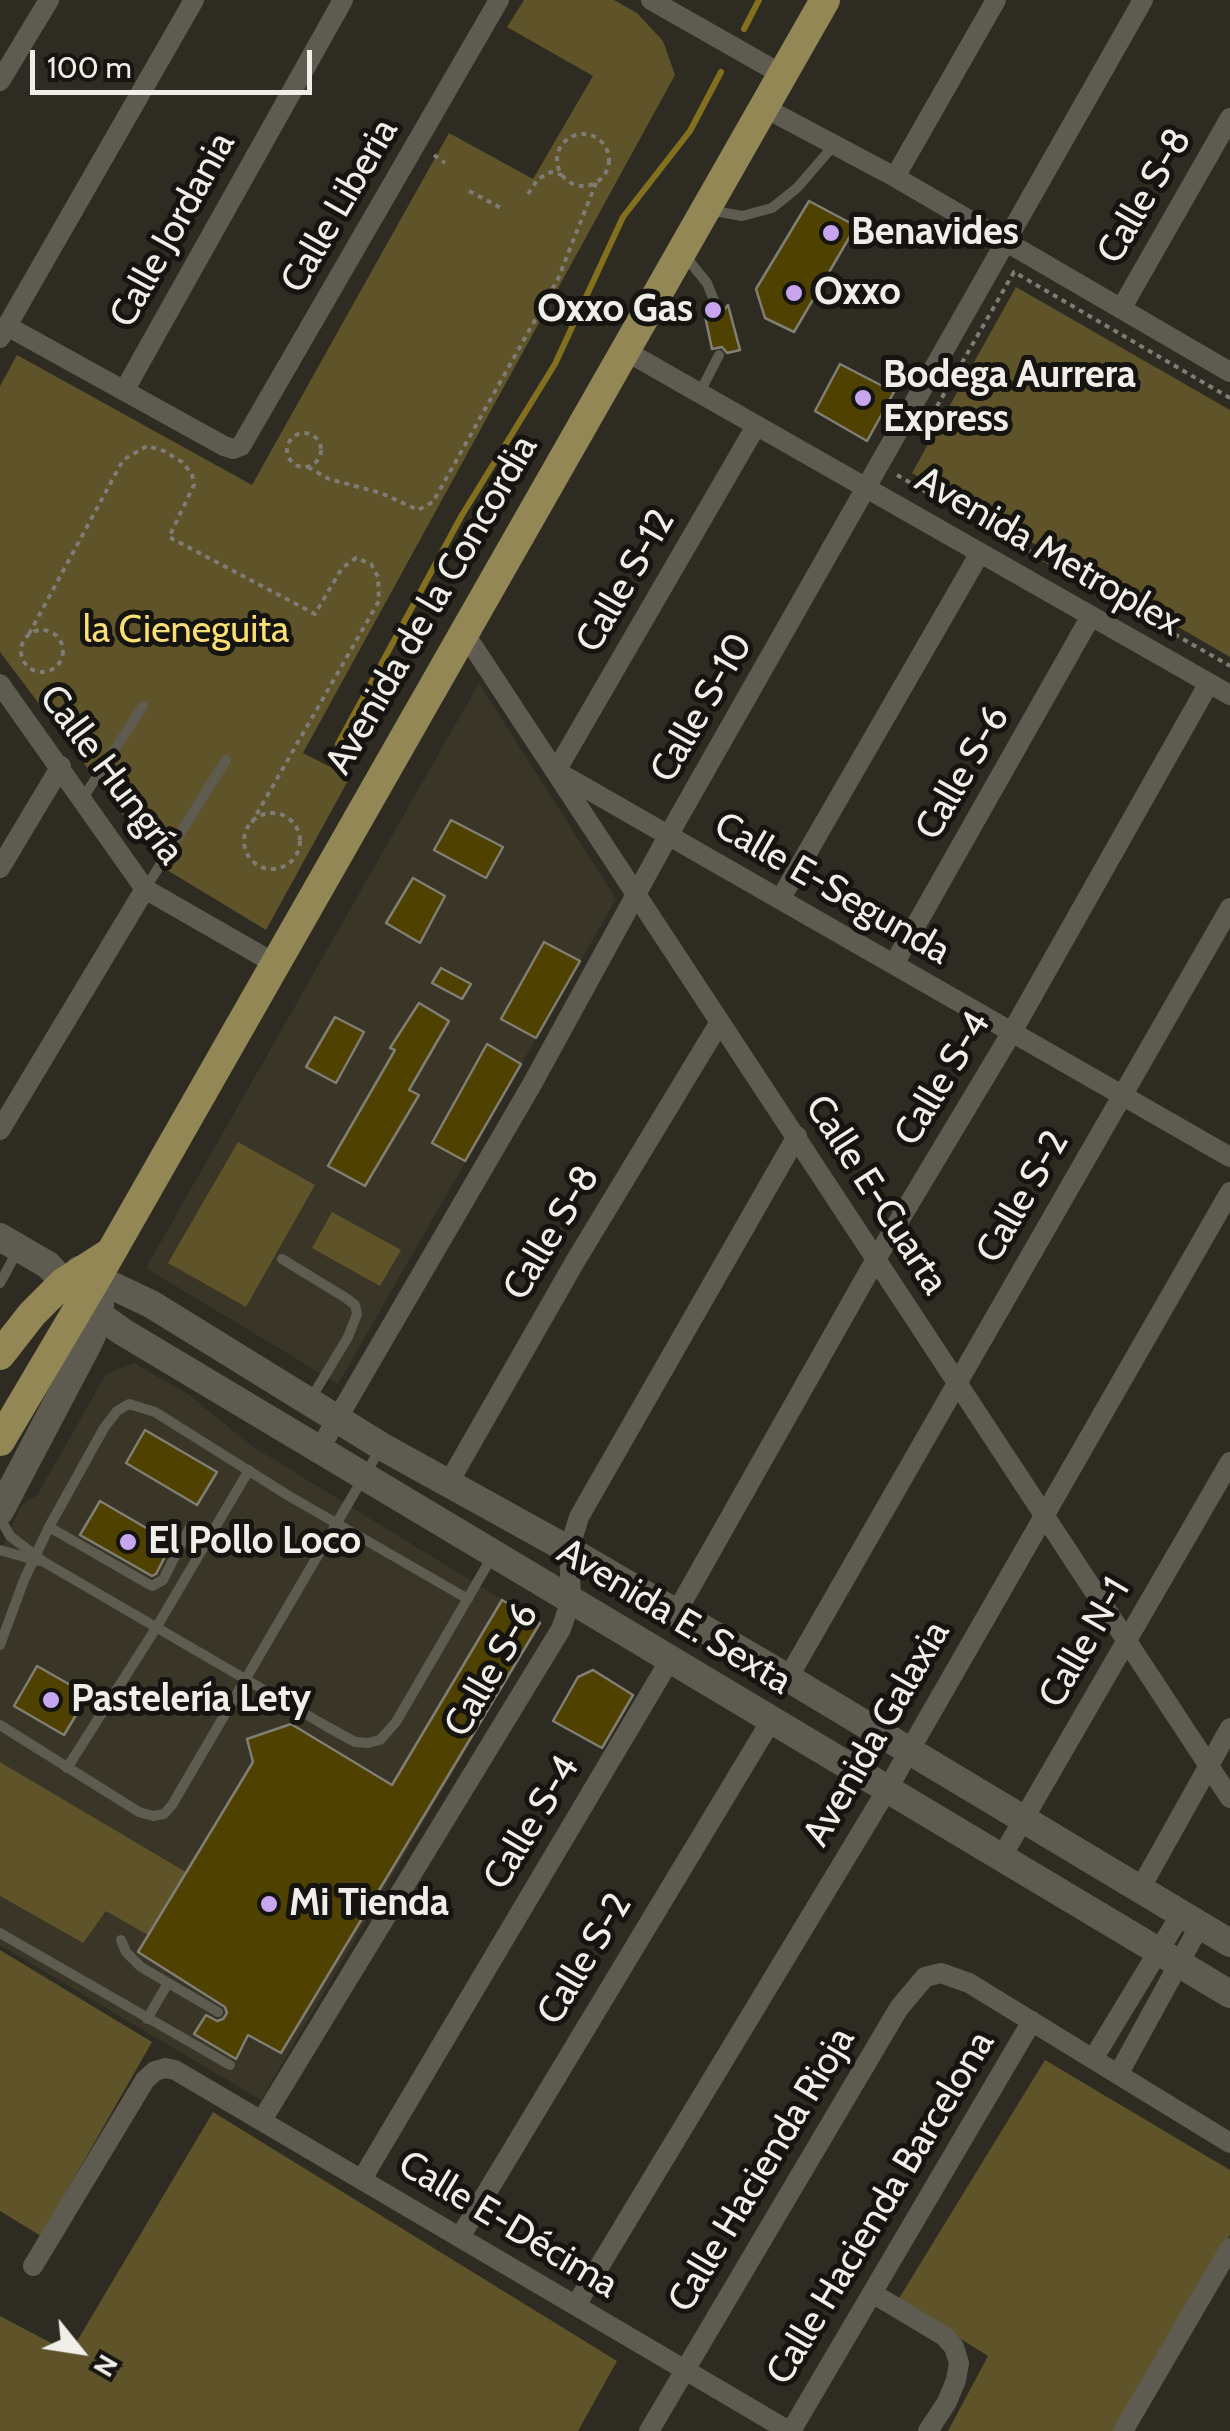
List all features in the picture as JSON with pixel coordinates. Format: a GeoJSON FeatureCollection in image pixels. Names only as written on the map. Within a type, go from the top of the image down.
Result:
{"type":"FeatureCollection","features":[{"type":"Feature","properties":{"kind":"main road","name":"Avenida de la Concordia"},"geometry":{"type":"LineString","coordinates":[[83,1281],[274,964],[826,0]]}},
{"type":"Feature","properties":{"kind":"main road"},"geometry":{"type":"LineString","coordinates":[[0,1355],[32,1314],[83,1281]]}},
{"type":"Feature","properties":{"kind":"main road"},"geometry":{"type":"LineString","coordinates":[[0,1441],[83,1281]]}},
{"type":"Feature","properties":{"kind":"street"},"geometry":{"type":"LineString","coordinates":[[0,81],[48,0]]}},
{"type":"Feature","properties":{"kind":"street"},"geometry":{"type":"LineString","coordinates":[[124,390],[4,332],[194,0]]}},
{"type":"Feature","properties":{"kind":"street","name":"Calle Jordania"},"geometry":{"type":"LineString","coordinates":[[124,390],[343,0]]}},
{"type":"Feature","properties":{"kind":"street","name":"Calle Liberia"},"geometry":{"type":"LineString","coordinates":[[124,390],[224,446],[241,446],[498,0]]}},
{"type":"Feature","properties":{"kind":"street"},"geometry":{"type":"LineString","coordinates":[[652,0],[783,75]]}},
{"type":"Feature","properties":{"kind":"street"},"geometry":{"type":"LineString","coordinates":[[895,178],[996,0]]}},
{"type":"Feature","properties":{"kind":"street","name":"Calle S-10"},"geometry":{"type":"LineString","coordinates":[[319,1450],[522,1103],[668,836],[1143,0]]}},
{"type":"Feature","properties":{"kind":"street"},"geometry":{"type":"LineString","coordinates":[[764,108],[895,178],[1230,372]]}},
{"type":"Feature","properties":{"kind":"street","name":"Calle S-8"},"geometry":{"type":"LineString","coordinates":[[1121,309],[1230,118]]}},
{"type":"Feature","properties":{"kind":"street","name":"Avenida Metroplex"},"geometry":{"type":"LineString","coordinates":[[624,350],[1230,695]]}},
{"type":"Feature","properties":{"kind":"street","name":"Calle S-12"},"geometry":{"type":"LineString","coordinates":[[556,771],[756,426]]}},
{"type":"Feature","properties":{"kind":"street"},"geometry":{"type":"LineString","coordinates":[[781,898],[980,553]]}},
{"type":"Feature","properties":{"kind":"street","name":"Calle S-6"},"geometry":{"type":"LineString","coordinates":[[894,964],[1091,616]]}},
{"type":"Feature","properties":{"kind":"street","name":"Calle E-Cuarta"},"geometry":{"type":"LineString","coordinates":[[463,631],[1230,1798]]}},
{"type":"Feature","properties":{"kind":"street","name":"Calle S-4"},"geometry":{"type":"LineString","coordinates":[[676,1614],[1208,683]]}},
{"type":"Feature","properties":{"kind":"street","name":"Calle Hungría"},"geometry":{"type":"LineString","coordinates":[[0,684],[145,888],[274,964]]}},
{"type":"Feature","properties":{"kind":"street"},"geometry":{"type":"LineString","coordinates":[[0,868],[61,766]]}},
{"type":"Feature","properties":{"kind":"street","name":"Calle E-Segunda"},"geometry":{"type":"LineString","coordinates":[[556,771],[1230,1157]]}},
{"type":"Feature","properties":{"kind":"street"},"geometry":{"type":"LineString","coordinates":[[0,1130],[145,888]]}},
{"type":"Feature","properties":{"kind":"street","name":"Calle S-2"},"geometry":{"type":"LineString","coordinates":[[788,1678],[1230,908]]}},
{"type":"Feature","properties":{"kind":"street","name":"Calle S-8"},"geometry":{"type":"LineString","coordinates":[[449,1482],[576,1260],[720,1022]]}},
{"type":"Feature","properties":{"kind":"street","name":"Calle S-6"},"geometry":{"type":"LineString","coordinates":[[262,2120],[555,1639],[571,1600],[569,1550],[579,1516],[797,1136]]}},
{"type":"Feature","properties":{"kind":"street","name":"Avenida Galaxia"},"geometry":{"type":"LineString","coordinates":[[576,2305],[888,1788],[1230,1192]]}},
{"type":"Feature","properties":{"kind":"street"},"geometry":{"type":"LineString","coordinates":[[0,1515],[83,1281],[10,1242]]}},
{"type":"Feature","properties":{"kind":"street","name":"Avenida E. Sexta"},"geometry":{"type":"LineString","coordinates":[[83,1281],[151,1304],[382,1446],[788,1678],[1230,1943]]}},
{"type":"Feature","properties":{"kind":"street","name":"Avenida E. Sexta"},"geometry":{"type":"LineString","coordinates":[[83,1281],[319,1450],[1230,1994]]}},
{"type":"Feature","properties":{"kind":"street","name":"Calle N-1"},"geometry":{"type":"LineString","coordinates":[[1001,1858],[1230,1462]]}},
{"type":"Feature","properties":{"kind":"street","name":"Calle S-4"},"geometry":{"type":"LineString","coordinates":[[362,2180],[671,1658]]}},
{"type":"Feature","properties":{"kind":"street","name":"Calle S-2"},"geometry":{"type":"LineString","coordinates":[[460,2237],[772,1719]]}},
{"type":"Feature","properties":{"kind":"street"},"geometry":{"type":"LineString","coordinates":[[1140,1890],[1230,1728]]}},
{"type":"Feature","properties":{"kind":"street"},"geometry":{"type":"LineString","coordinates":[[1119,2073],[1169,1957],[1190,1920]]}},
{"type":"Feature","properties":{"kind":"street"},"geometry":{"type":"LineString","coordinates":[[1093,2058],[1169,1957]]}},
{"type":"Feature","properties":{"kind":"street","name":"Calle Hacienda Rioja"},"geometry":{"type":"LineString","coordinates":[[649,2431],[905,2000],[925,1977],[941,1973],[956,1976],[1032,2021]]}},
{"type":"Feature","properties":{"kind":"street"},"geometry":{"type":"LineString","coordinates":[[1032,2021],[1230,2143]]}},
{"type":"Feature","properties":{"kind":"street","name":"Calle Hacienda Barcelona"},"geometry":{"type":"LineString","coordinates":[[790,2431],[1032,2021]]}},
{"type":"Feature","properties":{"kind":"street","name":"Calle E-Décima"},"geometry":{"type":"LineString","coordinates":[[32,2266],[145,2080],[165,2068],[192,2078],[790,2431]]}},
{"type":"Feature","properties":{"kind":"street"},"geometry":{"type":"LineString","coordinates":[[1122,2431],[1230,2248]]}},
{"type":"Feature","properties":{"kind":"street"},"geometry":{"type":"LineString","coordinates":[[872,2294],[944,2336],[954,2347],[959,2363],[956,2380],[928,2431]]}},
{"type":"Feature","properties":{"kind":"lane"},"geometry":{"type":"LineString","coordinates":[[706,209],[742,216],[772,208],[796,188],[834,145]]}},
{"type":"Feature","properties":{"kind":"lane"},"geometry":{"type":"LineString","coordinates":[[680,252],[708,283],[717,308]]}},
{"type":"Feature","properties":{"kind":"lane"},"geometry":{"type":"LineString","coordinates":[[700,394],[719,356]]}},
{"type":"Feature","properties":{"kind":"lane"},"geometry":{"type":"LineString","coordinates":[[83,798],[143,706]]}},
{"type":"Feature","properties":{"kind":"lane"},"geometry":{"type":"LineString","coordinates":[[145,888],[226,760]]}},
{"type":"Feature","properties":{"kind":"lane"},"geometry":{"type":"LineString","coordinates":[[0,1283],[10,1242]]}},
{"type":"Feature","properties":{"kind":"lane"},"geometry":{"type":"LineString","coordinates":[[282,1259],[346,1298],[358,1314],[310,1401]]}},
{"type":"Feature","properties":{"kind":"lane"},"geometry":{"type":"LineString","coordinates":[[0,1646],[49,1528],[104,1428],[117,1410],[129,1404],[155,1412],[468,1599]]}},
{"type":"Feature","properties":{"kind":"lane"},"geometry":{"type":"LineString","coordinates":[[0,1725],[139,1812],[164,1814],[382,1446]]}},
{"type":"Feature","properties":{"kind":"lane"},"geometry":{"type":"LineString","coordinates":[[67,1768],[249,1470]]}},
{"type":"Feature","properties":{"kind":"lane"},"geometry":{"type":"LineString","coordinates":[[0,1515],[10,1536],[37,1559],[355,1742],[368,1744],[380,1740],[396,1722],[494,1554]]}},
{"type":"Feature","properties":{"kind":"lane"},"geometry":{"type":"LineString","coordinates":[[49,1528],[152,1586],[163,1580],[190,1527]]}},
{"type":"Feature","properties":{"kind":"lane"},"geometry":{"type":"LineString","coordinates":[[0,1550],[37,1559]]}},
{"type":"Feature","properties":{"kind":"lane"},"geometry":{"type":"LineString","coordinates":[[0,1934],[230,2065]]}},
{"type":"Feature","properties":{"kind":"lane"},"geometry":{"type":"LineString","coordinates":[[122,1940],[132,1959],[218,2012]]}},
{"type":"Feature","properties":{"kind":"lane"},"geometry":{"type":"LineString","coordinates":[[147,2019],[168,1984]]}},
{"type":"Feature","properties":{"kind":"path"},"geometry":{"type":"LineString","coordinates":[[308,466],[318,460],[321,444],[314,436],[298,434],[290,440],[288,457],[296,466],[308,466],[329,480],[381,493],[418,510],[433,502],[558,279],[596,183],[608,170],[605,144],[591,134],[574,135],[561,146],[557,162],[562,175]]}},
{"type":"Feature","properties":{"kind":"path"},"geometry":{"type":"LineString","coordinates":[[434,155],[445,163]]}},
{"type":"Feature","properties":{"kind":"path"},"geometry":{"type":"LineString","coordinates":[[528,194],[538,179],[551,172],[579,186],[596,183]]}},
{"type":"Feature","properties":{"kind":"path"},"geometry":{"type":"LineString","coordinates":[[469,191],[501,208]]}},
{"type":"Feature","properties":{"kind":"path"},"geometry":{"type":"LineString","coordinates":[[926,425],[1014,272],[1230,398]]}},
{"type":"Feature","properties":{"kind":"path"},"geometry":{"type":"LineString","coordinates":[[29,634],[49,630],[60,639],[62,659],[53,670],[32,670],[23,660],[22,646],[123,460],[146,446],[164,450],[192,474],[194,484],[169,536],[315,614],[342,568],[356,558],[370,564],[378,576],[378,601],[244,835],[246,853],[258,866],[275,870],[291,862],[300,847],[294,822],[278,813],[260,815],[252,822]]}},
{"type":"Feature","properties":{"kind":"path"},"geometry":{"type":"LineString","coordinates":[[896,476],[1230,666]]}},
{"type":"Feature","properties":{"kind":"shaded area"},"geometry":{"type":"Polygon","coordinates":[[[479,683],[616,899],[338,1384],[146,1268],[479,683]]]}},
{"type":"Feature","properties":{"kind":"shaded area"},"geometry":{"type":"Polygon","coordinates":[[[134,1363],[189,1395],[252,1446],[540,1623],[261,2100],[0,1945],[0,1896],[82,1942],[106,1911],[186,1872],[0,1762],[0,1552],[21,1506],[38,1494],[106,1374],[134,1363]]]}},
{"type":"Feature","properties":{"kind":"green space","name":"la Cieneguita"},"geometry":{"type":"Polygon","coordinates":[[[524,0],[614,0],[637,13],[663,41],[675,75],[303,753],[350,777],[266,930],[162,867],[0,652],[0,386],[17,355],[252,485],[449,133],[533,179],[593,76],[507,27],[524,0]]]}},
{"type":"Feature","properties":{"kind":"green space"},"geometry":{"type":"Polygon","coordinates":[[[1016,287],[1230,410],[1230,657],[912,473],[1016,287]]]}},
{"type":"Feature","properties":{"kind":"green space"},"geometry":{"type":"Polygon","coordinates":[[[238,1142],[315,1185],[246,1307],[168,1263],[238,1142]]]}},
{"type":"Feature","properties":{"kind":"green space"},"geometry":{"type":"Polygon","coordinates":[[[332,1212],[401,1250],[380,1286],[312,1248],[332,1212]]]}},
{"type":"Feature","properties":{"kind":"green space"},"geometry":{"type":"Polygon","coordinates":[[[0,1762],[186,1872],[148,1935],[106,1911],[83,1943],[0,1896],[0,1762]]]}},
{"type":"Feature","properties":{"kind":"green space"},"geometry":{"type":"Polygon","coordinates":[[[0,1950],[152,2042],[41,2236],[0,2211],[0,1950]]]}},
{"type":"Feature","properties":{"kind":"green space"},"geometry":{"type":"Polygon","coordinates":[[[1045,2060],[1230,2170],[1230,2235],[1117,2431],[948,2431],[988,2356],[898,2300],[1045,2060]]]}},
{"type":"Feature","properties":{"kind":"green space"},"geometry":{"type":"Polygon","coordinates":[[[213,2112],[617,2361],[578,2431],[0,2431],[0,2316],[70,2353],[213,2112]]]}},
{"type":"Feature","properties":{"kind":"building"},"geometry":{"type":"Polygon","coordinates":[[[809,201],[856,226],[794,332],[765,318],[756,289],[809,201]]]}},
{"type":"Feature","properties":{"kind":"building"},"geometry":{"type":"Polygon","coordinates":[[[728,305],[740,350],[727,353],[722,347],[712,349],[704,311],[719,316],[728,305]]]}},
{"type":"Feature","properties":{"kind":"building"},"geometry":{"type":"Polygon","coordinates":[[[840,364],[894,392],[867,441],[815,411],[840,364]]]}},
{"type":"Feature","properties":{"kind":"building"},"geometry":{"type":"Polygon","coordinates":[[[451,820],[503,847],[486,878],[434,850],[451,820]]]}},
{"type":"Feature","properties":{"kind":"building"},"geometry":{"type":"Polygon","coordinates":[[[413,878],[445,896],[420,943],[386,923],[413,878]]]}},
{"type":"Feature","properties":{"kind":"building"},"geometry":{"type":"Polygon","coordinates":[[[544,942],[580,961],[536,1038],[501,1019],[544,942]]]}},
{"type":"Feature","properties":{"kind":"building"},"geometry":{"type":"Polygon","coordinates":[[[441,968],[471,984],[462,999],[432,983],[441,968]]]}},
{"type":"Feature","properties":{"kind":"building"},"geometry":{"type":"Polygon","coordinates":[[[419,1003],[449,1021],[409,1090],[419,1095],[365,1186],[328,1166],[395,1050],[390,1048],[419,1003]]]}},
{"type":"Feature","properties":{"kind":"building"},"geometry":{"type":"Polygon","coordinates":[[[335,1017],[364,1032],[336,1083],[306,1067],[335,1017]]]}},
{"type":"Feature","properties":{"kind":"building"},"geometry":{"type":"Polygon","coordinates":[[[487,1044],[521,1064],[465,1161],[432,1143],[487,1044]]]}},
{"type":"Feature","properties":{"kind":"building"},"geometry":{"type":"Polygon","coordinates":[[[145,1430],[217,1472],[197,1505],[126,1463],[145,1430]]]}},
{"type":"Feature","properties":{"kind":"building","name":"El Pollo Loco"},"geometry":{"type":"Polygon","coordinates":[[[100,1501],[172,1543],[156,1574],[152,1576],[80,1535],[100,1501]]]}},
{"type":"Feature","properties":{"kind":"building","name":"Mi Tienda"},"geometry":{"type":"Polygon","coordinates":[[[502,1600],[540,1623],[281,2053],[248,2035],[236,2059],[194,2034],[206,2015],[217,2021],[223,2019],[225,2007],[138,1952],[253,1762],[247,1739],[291,1724],[392,1785],[502,1600]]]}},
{"type":"Feature","properties":{"kind":"building","name":"Pastelería Lety"},"geometry":{"type":"Polygon","coordinates":[[[37,1666],[88,1695],[64,1735],[14,1706],[37,1666]]]}},
{"type":"Feature","properties":{"kind":"building"},"geometry":{"type":"Polygon","coordinates":[[[593,1670],[633,1695],[602,1748],[553,1721],[578,1677],[593,1670]]]}},
{"type":"Feature","properties":{"kind":"waterway"},"geometry":{"type":"LineString","coordinates":[[744,29],[759,0]]}},
{"type":"Feature","properties":{"kind":"waterway"},"geometry":{"type":"LineString","coordinates":[[338,744],[462,515],[555,364],[623,217],[690,131],[721,72]]}},
{"type":"Feature","properties":{"kind":"place","name":"Benavides"},"geometry":{"type":"Point","coordinates":[831,233]}},
{"type":"Feature","properties":{"kind":"place","name":"Oxxo"},"geometry":{"type":"Point","coordinates":[794,293]}},
{"type":"Feature","properties":{"kind":"place","name":"Oxxo Gas"},"geometry":{"type":"Point","coordinates":[713,310]}},
{"type":"Feature","properties":{"kind":"place","name":"Bodega Aurrera Express"},"geometry":{"type":"Point","coordinates":[863,398]}},
{"type":"Feature","properties":{"kind":"place","name":"El Pollo Loco"},"geometry":{"type":"Point","coordinates":[128,1542]}},
{"type":"Feature","properties":{"kind":"place","name":"Pastelería Lety"},"geometry":{"type":"Point","coordinates":[51,1700]}},
{"type":"Feature","properties":{"kind":"place","name":"Mi Tienda"},"geometry":{"type":"Point","coordinates":[269,1904]}}]}
